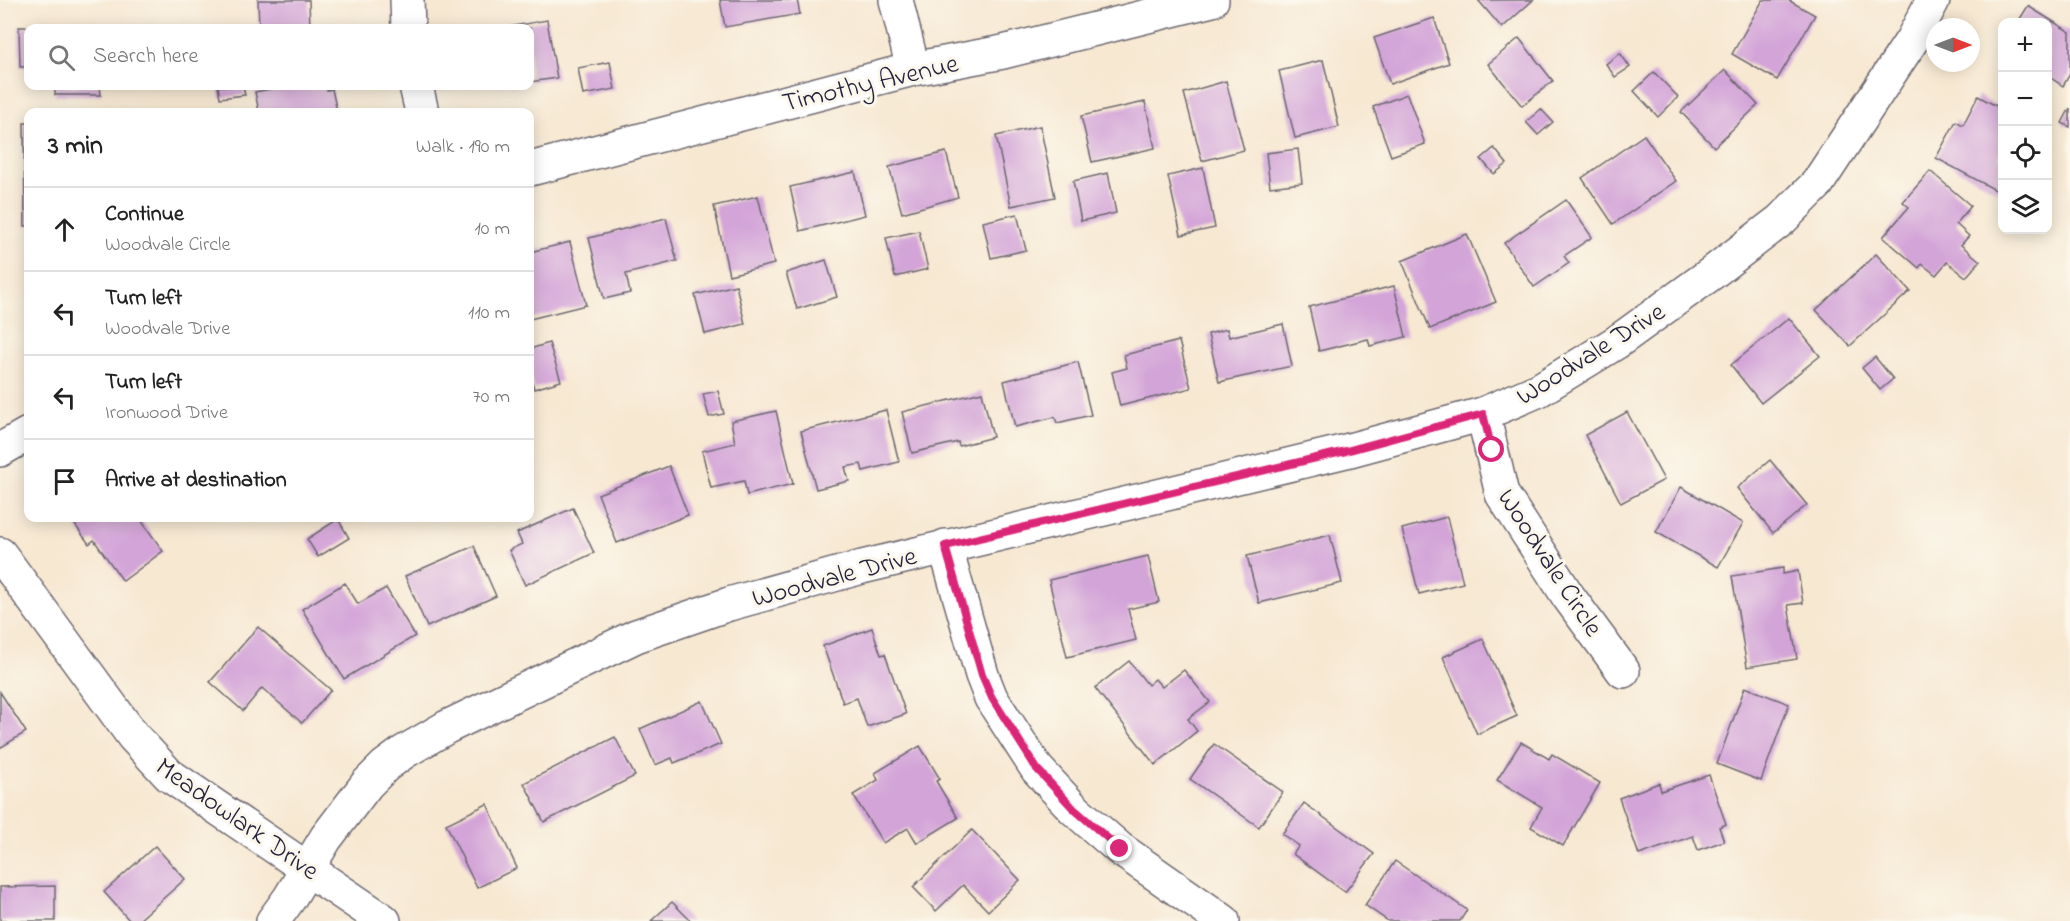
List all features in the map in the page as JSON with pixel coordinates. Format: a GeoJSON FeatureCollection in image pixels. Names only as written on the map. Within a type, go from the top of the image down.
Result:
{"type":"FeatureCollection","features":[{"type":"Feature","properties":{"kind":"street"},"geometry":{"type":"LineString","coordinates":[[407,0],[408,24]]}},
{"type":"Feature","properties":{"kind":"street"},"geometry":{"type":"LineString","coordinates":[[896,0],[913,69]]}},
{"type":"Feature","properties":{"kind":"street","name":"Timothy Avenue"},"geometry":{"type":"LineString","coordinates":[[534,167],[913,69],[1003,52],[1212,0]]}},
{"type":"Feature","properties":{"kind":"street","name":"Woodvale Drive"},"geometry":{"type":"LineString","coordinates":[[273,921],[283,909],[326,838],[367,784],[385,766],[447,727],[636,636],[729,604],[862,567],[1346,451],[1483,414],[1539,390],[1617,342],[1781,220],[1817,184],[1911,40],[1934,0]]}},
{"type":"Feature","properties":{"kind":"street"},"geometry":{"type":"LineString","coordinates":[[417,90],[421,108]]}},
{"type":"Feature","properties":{"kind":"street","name":"Woodvale Circle"},"geometry":{"type":"LineString","coordinates":[[1483,414],[1502,494],[1568,596],[1623,671]]}},
{"type":"Feature","properties":{"kind":"street"},"geometry":{"type":"LineString","coordinates":[[0,450],[24,436]]}},
{"type":"Feature","properties":{"kind":"street"},"geometry":{"type":"LineString","coordinates":[[945,546],[982,675],[992,698],[1037,769],[1074,809],[1120,849],[1223,921]]}},
{"type":"Feature","properties":{"kind":"street","name":"Meadowlark Drive"},"geometry":{"type":"LineString","coordinates":[[0,554],[132,736],[169,775],[384,921]]}},
{"type":"Feature","properties":{"kind":"building"},"geometry":{"type":"Polygon","coordinates":[[[258,0],[309,0],[310,24],[259,24],[258,0]]]}},
{"type":"Feature","properties":{"kind":"building"},"geometry":{"type":"Polygon","coordinates":[[[720,0],[797,0],[800,14],[725,27],[720,0]]]}},
{"type":"Feature","properties":{"kind":"building"},"geometry":{"type":"Polygon","coordinates":[[[1478,0],[1533,0],[1502,28],[1478,0]]]}},
{"type":"Feature","properties":{"kind":"building"},"geometry":{"type":"Polygon","coordinates":[[[1763,0],[1788,0],[1815,15],[1777,80],[1732,54],[1763,0]]]}},
{"type":"Feature","properties":{"kind":"building"},"geometry":{"type":"Polygon","coordinates":[[[2028,6],[2047,18],[2020,18],[2028,6]]]}},
{"type":"Feature","properties":{"kind":"building"},"geometry":{"type":"Polygon","coordinates":[[[1434,18],[1449,63],[1390,84],[1374,38],[1434,18]]]}},
{"type":"Feature","properties":{"kind":"building"},"geometry":{"type":"Polygon","coordinates":[[[547,20],[557,78],[534,81],[534,24],[525,24],[547,20]]]}},
{"type":"Feature","properties":{"kind":"building"},"geometry":{"type":"Polygon","coordinates":[[[2052,21],[2070,32],[2070,74],[2063,86],[2052,79],[2052,21]]]}},
{"type":"Feature","properties":{"kind":"building"},"geometry":{"type":"Polygon","coordinates":[[[19,27],[24,27],[24,67],[20,67],[19,27]]]}},
{"type":"Feature","properties":{"kind":"building"},"geometry":{"type":"Polygon","coordinates":[[[1519,38],[1553,81],[1522,106],[1488,64],[1519,38]]]}},
{"type":"Feature","properties":{"kind":"building"},"geometry":{"type":"Polygon","coordinates":[[[1620,53],[1630,67],[1615,77],[1606,64],[1620,53]]]}},
{"type":"Feature","properties":{"kind":"building"},"geometry":{"type":"Polygon","coordinates":[[[1323,60],[1339,127],[1295,138],[1279,71],[1323,60]]]}},
{"type":"Feature","properties":{"kind":"building"},"geometry":{"type":"Polygon","coordinates":[[[610,62],[615,89],[583,95],[578,68],[610,62]]]}},
{"type":"Feature","properties":{"kind":"building"},"geometry":{"type":"Polygon","coordinates":[[[1725,70],[1758,105],[1714,147],[1681,112],[1725,70]]]}},
{"type":"Feature","properties":{"kind":"building"},"geometry":{"type":"Polygon","coordinates":[[[1654,72],[1678,97],[1658,117],[1634,91],[1654,72]]]}},
{"type":"Feature","properties":{"kind":"building"},"geometry":{"type":"Polygon","coordinates":[[[1226,81],[1244,150],[1202,161],[1184,93],[1226,81]]]}},
{"type":"Feature","properties":{"kind":"building"},"geometry":{"type":"Polygon","coordinates":[[[55,90],[100,90],[101,95],[55,95],[55,90]]]}},
{"type":"Feature","properties":{"kind":"building"},"geometry":{"type":"Polygon","coordinates":[[[219,90],[244,90],[245,95],[220,98],[219,90]]]}},
{"type":"Feature","properties":{"kind":"building"},"geometry":{"type":"Polygon","coordinates":[[[332,90],[336,108],[258,108],[255,92],[332,90]]]}},
{"type":"Feature","properties":{"kind":"building"},"geometry":{"type":"Polygon","coordinates":[[[1407,94],[1425,144],[1391,156],[1373,107],[1407,94]]]}},
{"type":"Feature","properties":{"kind":"building"},"geometry":{"type":"Polygon","coordinates":[[[1978,96],[1998,107],[1998,191],[1936,158],[1956,121],[1963,125],[1978,96]]]}},
{"type":"Feature","properties":{"kind":"building"},"geometry":{"type":"Polygon","coordinates":[[[1145,102],[1155,148],[1092,162],[1081,116],[1145,102]]]}},
{"type":"Feature","properties":{"kind":"building"},"geometry":{"type":"Polygon","coordinates":[[[2070,108],[2070,127],[2062,123],[2070,108]]]}},
{"type":"Feature","properties":{"kind":"building"},"geometry":{"type":"Polygon","coordinates":[[[1541,109],[1553,122],[1538,135],[1526,122],[1541,109]]]}},
{"type":"Feature","properties":{"kind":"building"},"geometry":{"type":"Polygon","coordinates":[[[1040,126],[1055,197],[1011,206],[996,136],[1040,126]]]}},
{"type":"Feature","properties":{"kind":"building"},"geometry":{"type":"Polygon","coordinates":[[[1644,135],[1676,181],[1613,224],[1582,178],[1644,135]]]}},
{"type":"Feature","properties":{"kind":"building"},"geometry":{"type":"Polygon","coordinates":[[[1494,148],[1507,164],[1494,174],[1481,159],[1494,148]]]}},
{"type":"Feature","properties":{"kind":"building"},"geometry":{"type":"Polygon","coordinates":[[[1298,149],[1302,183],[1270,187],[1266,153],[1298,149]]]}},
{"type":"Feature","properties":{"kind":"building"},"geometry":{"type":"Polygon","coordinates":[[[946,152],[958,197],[902,213],[889,167],[946,152]]]}},
{"type":"Feature","properties":{"kind":"building"},"geometry":{"type":"Polygon","coordinates":[[[1203,168],[1215,228],[1181,235],[1168,176],[1203,168]]]}},
{"type":"Feature","properties":{"kind":"building"},"geometry":{"type":"Polygon","coordinates":[[[1930,171],[1971,206],[1956,224],[1969,236],[1961,245],[1980,261],[1966,277],[1947,262],[1936,275],[1922,264],[1919,268],[1883,237],[1909,207],[1903,202],[1930,171]]]}},
{"type":"Feature","properties":{"kind":"building"},"geometry":{"type":"Polygon","coordinates":[[[855,172],[865,215],[800,231],[790,187],[855,172]]]}},
{"type":"Feature","properties":{"kind":"building"},"geometry":{"type":"Polygon","coordinates":[[[1108,173],[1116,213],[1081,221],[1073,181],[1108,173]]]}},
{"type":"Feature","properties":{"kind":"building"},"geometry":{"type":"Polygon","coordinates":[[[758,196],[774,264],[729,275],[714,206],[758,196]]]}},
{"type":"Feature","properties":{"kind":"building"},"geometry":{"type":"Polygon","coordinates":[[[1566,200],[1592,237],[1564,256],[1569,263],[1534,287],[1504,243],[1566,200]]]}},
{"type":"Feature","properties":{"kind":"building"},"geometry":{"type":"Polygon","coordinates":[[[1017,214],[1026,250],[991,258],[983,222],[1017,214]]]}},
{"type":"Feature","properties":{"kind":"building"},"geometry":{"type":"Polygon","coordinates":[[[666,218],[677,261],[626,274],[630,293],[604,299],[589,238],[666,218]]]}},
{"type":"Feature","properties":{"kind":"building"},"geometry":{"type":"Polygon","coordinates":[[[919,231],[928,269],[895,277],[886,238],[919,231]]]}},
{"type":"Feature","properties":{"kind":"building"},"geometry":{"type":"Polygon","coordinates":[[[1467,234],[1496,302],[1430,329],[1402,261],[1467,234]]]}},
{"type":"Feature","properties":{"kind":"building"},"geometry":{"type":"Polygon","coordinates":[[[570,242],[586,305],[534,318],[534,251],[570,242]]]}},
{"type":"Feature","properties":{"kind":"building"},"geometry":{"type":"Polygon","coordinates":[[[1876,254],[1910,291],[1850,346],[1816,310],[1876,254]]]}},
{"type":"Feature","properties":{"kind":"building"},"geometry":{"type":"Polygon","coordinates":[[[826,260],[837,297],[797,309],[786,273],[826,260]]]}},
{"type":"Feature","properties":{"kind":"building"},"geometry":{"type":"Polygon","coordinates":[[[736,285],[745,324],[705,334],[695,295],[736,285]]]}},
{"type":"Feature","properties":{"kind":"building"},"geometry":{"type":"Polygon","coordinates":[[[1394,286],[1406,337],[1370,346],[1368,339],[1319,351],[1309,307],[1394,286]]]}},
{"type":"Feature","properties":{"kind":"building"},"geometry":{"type":"Polygon","coordinates":[[[1789,318],[1820,356],[1761,403],[1731,365],[1789,318]]]}},
{"type":"Feature","properties":{"kind":"building"},"geometry":{"type":"Polygon","coordinates":[[[1283,324],[1292,366],[1219,382],[1208,334],[1227,329],[1229,337],[1283,324]]]}},
{"type":"Feature","properties":{"kind":"building"},"geometry":{"type":"Polygon","coordinates":[[[1179,341],[1191,388],[1120,406],[1112,372],[1127,368],[1124,355],[1179,341]]]}},
{"type":"Feature","properties":{"kind":"building"},"geometry":{"type":"Polygon","coordinates":[[[549,343],[561,381],[534,389],[534,348],[549,343]]]}},
{"type":"Feature","properties":{"kind":"building"},"geometry":{"type":"Polygon","coordinates":[[[1875,357],[1893,379],[1880,390],[1862,368],[1875,357]]]}},
{"type":"Feature","properties":{"kind":"building"},"geometry":{"type":"Polygon","coordinates":[[[1078,362],[1091,415],[1057,423],[1055,417],[1015,427],[1004,381],[1078,362]]]}},
{"type":"Feature","properties":{"kind":"building"},"geometry":{"type":"Polygon","coordinates":[[[718,391],[724,414],[709,417],[703,394],[718,391]]]}},
{"type":"Feature","properties":{"kind":"building"},"geometry":{"type":"Polygon","coordinates":[[[982,392],[993,437],[959,446],[958,442],[912,453],[902,412],[982,392]]]}},
{"type":"Feature","properties":{"kind":"building"},"geometry":{"type":"Polygon","coordinates":[[[886,410],[899,462],[863,471],[861,464],[845,467],[849,481],[816,489],[801,431],[886,410]]]}},
{"type":"Feature","properties":{"kind":"building"},"geometry":{"type":"Polygon","coordinates":[[[776,411],[793,484],[747,495],[744,481],[711,488],[702,451],[735,443],[731,421],[776,411]]]}},
{"type":"Feature","properties":{"kind":"building"},"geometry":{"type":"Polygon","coordinates":[[[1627,412],[1664,480],[1621,503],[1585,435],[1627,412]]]}},
{"type":"Feature","properties":{"kind":"building"},"geometry":{"type":"Polygon","coordinates":[[[1770,460],[1807,505],[1773,533],[1737,488],[1770,460]]]}},
{"type":"Feature","properties":{"kind":"building"},"geometry":{"type":"Polygon","coordinates":[[[669,466],[688,515],[617,543],[598,494],[669,466]]]}},
{"type":"Feature","properties":{"kind":"building"},"geometry":{"type":"Polygon","coordinates":[[[1681,487],[1743,523],[1718,567],[1656,532],[1681,487]]]}},
{"type":"Feature","properties":{"kind":"building"},"geometry":{"type":"Polygon","coordinates":[[[573,508],[594,553],[525,585],[509,550],[522,544],[517,533],[573,508]]]}},
{"type":"Feature","properties":{"kind":"building"},"geometry":{"type":"Polygon","coordinates":[[[1447,517],[1463,583],[1419,594],[1402,529],[1447,517]]]}},
{"type":"Feature","properties":{"kind":"building"},"geometry":{"type":"Polygon","coordinates":[[[73,522],[142,522],[163,551],[123,581],[94,540],[89,544],[73,522]]]}},
{"type":"Feature","properties":{"kind":"building"},"geometry":{"type":"Polygon","coordinates":[[[333,522],[340,522],[349,538],[318,557],[307,539],[333,522]]]}},
{"type":"Feature","properties":{"kind":"building"},"geometry":{"type":"Polygon","coordinates":[[[1330,535],[1342,583],[1259,603],[1247,556],[1330,535]]]}},
{"type":"Feature","properties":{"kind":"building"},"geometry":{"type":"Polygon","coordinates":[[[474,546],[496,596],[427,627],[405,576],[474,546]]]}},
{"type":"Feature","properties":{"kind":"building"},"geometry":{"type":"Polygon","coordinates":[[[1148,556],[1159,602],[1128,609],[1136,640],[1067,657],[1049,580],[1148,556]]]}},
{"type":"Feature","properties":{"kind":"building"},"geometry":{"type":"Polygon","coordinates":[[[1783,568],[1783,574],[1798,571],[1803,603],[1788,605],[1797,659],[1747,667],[1732,576],[1783,568]]]}},
{"type":"Feature","properties":{"kind":"building"},"geometry":{"type":"Polygon","coordinates":[[[345,583],[358,604],[386,588],[415,636],[344,679],[302,609],[345,583]]]}},
{"type":"Feature","properties":{"kind":"building"},"geometry":{"type":"Polygon","coordinates":[[[258,627],[331,690],[302,723],[262,688],[243,711],[210,682],[258,627]]]}},
{"type":"Feature","properties":{"kind":"building"},"geometry":{"type":"Polygon","coordinates":[[[872,628],[881,655],[885,654],[906,714],[867,727],[857,698],[843,703],[823,646],[872,628]]]}},
{"type":"Feature","properties":{"kind":"building"},"geometry":{"type":"Polygon","coordinates":[[[1483,639],[1517,716],[1477,734],[1443,657],[1483,639]]]}},
{"type":"Feature","properties":{"kind":"building"},"geometry":{"type":"Polygon","coordinates":[[[1129,661],[1148,685],[1155,679],[1162,687],[1184,670],[1210,702],[1188,719],[1197,731],[1155,765],[1095,688],[1129,661]]]}},
{"type":"Feature","properties":{"kind":"building"},"geometry":{"type":"Polygon","coordinates":[[[1745,687],[1789,704],[1761,781],[1717,764],[1745,687]]]}},
{"type":"Feature","properties":{"kind":"building"},"geometry":{"type":"Polygon","coordinates":[[[0,692],[26,732],[0,748],[0,692]]]}},
{"type":"Feature","properties":{"kind":"building"},"geometry":{"type":"Polygon","coordinates":[[[702,701],[721,744],[674,763],[672,758],[655,765],[640,729],[702,701]]]}},
{"type":"Feature","properties":{"kind":"building"},"geometry":{"type":"Polygon","coordinates":[[[615,737],[635,776],[544,822],[524,783],[615,737]]]}},
{"type":"Feature","properties":{"kind":"building"},"geometry":{"type":"Polygon","coordinates":[[[1521,742],[1549,759],[1552,754],[1600,783],[1563,846],[1531,827],[1542,807],[1497,780],[1521,742]]]}},
{"type":"Feature","properties":{"kind":"building"},"geometry":{"type":"Polygon","coordinates":[[[1214,744],[1283,792],[1259,827],[1190,779],[1214,744]]]}},
{"type":"Feature","properties":{"kind":"building"},"geometry":{"type":"Polygon","coordinates":[[[920,746],[940,779],[936,781],[958,818],[917,843],[908,828],[883,843],[853,795],[878,780],[875,773],[920,746]]]}},
{"type":"Feature","properties":{"kind":"building"},"geometry":{"type":"Polygon","coordinates":[[[1709,775],[1726,824],[1719,827],[1724,841],[1698,850],[1693,836],[1639,855],[1619,798],[1659,783],[1661,791],[1709,775]]]}},
{"type":"Feature","properties":{"kind":"building"},"geometry":{"type":"Polygon","coordinates":[[[1304,803],[1374,854],[1345,892],[1293,854],[1299,846],[1282,834],[1304,803]]]}},
{"type":"Feature","properties":{"kind":"building"},"geometry":{"type":"Polygon","coordinates":[[[487,804],[517,868],[477,888],[446,824],[487,804]]]}},
{"type":"Feature","properties":{"kind":"building"},"geometry":{"type":"Polygon","coordinates":[[[972,830],[1020,880],[988,911],[963,885],[936,911],[913,887],[972,830]]]}},
{"type":"Feature","properties":{"kind":"building"},"geometry":{"type":"Polygon","coordinates":[[[155,846],[185,879],[138,921],[130,921],[104,892],[155,846]]]}},
{"type":"Feature","properties":{"kind":"building"},"geometry":{"type":"Polygon","coordinates":[[[1395,861],[1467,910],[1460,921],[1388,921],[1365,905],[1395,861]]]}},
{"type":"Feature","properties":{"kind":"building"},"geometry":{"type":"Polygon","coordinates":[[[55,886],[55,921],[0,921],[0,887],[55,886]]]}},
{"type":"Feature","properties":{"kind":"building"},"geometry":{"type":"Polygon","coordinates":[[[672,902],[691,921],[651,921],[672,902]]]}},
{"type":"Feature","properties":{"kind":"route"},"geometry":{"type":"LineString","coordinates":[[1120,849],[1074,809],[1037,769],[992,698],[982,675],[945,546],[1346,451],[1483,414],[1492,450]]}}]}
